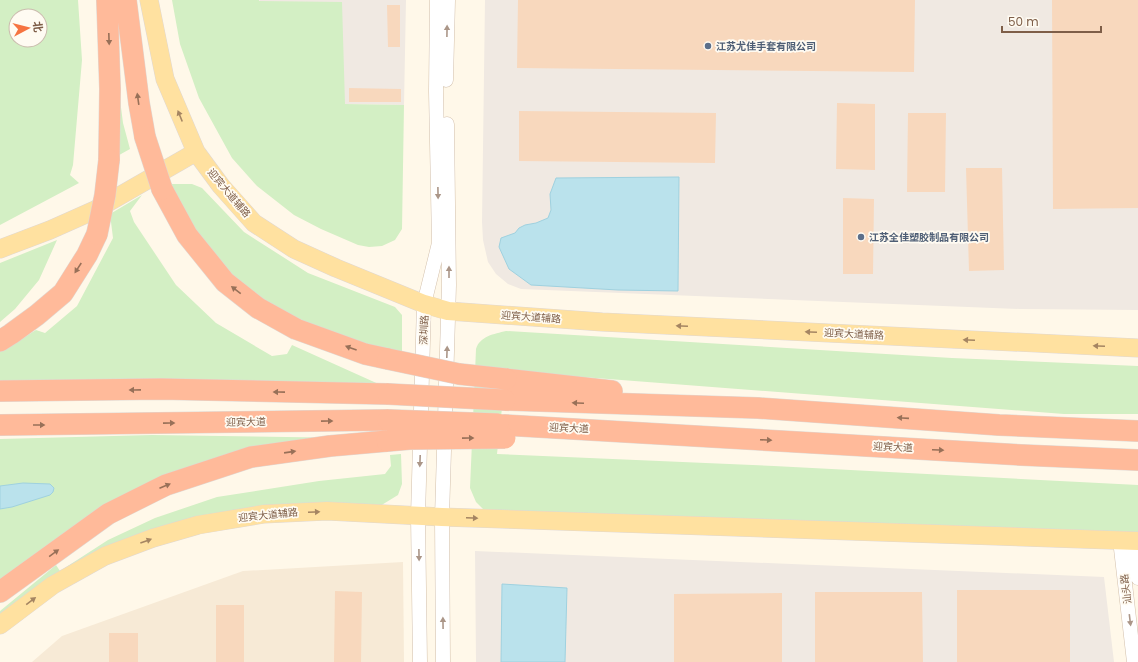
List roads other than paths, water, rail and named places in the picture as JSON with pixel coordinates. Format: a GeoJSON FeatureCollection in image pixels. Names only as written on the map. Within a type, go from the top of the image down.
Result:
{"type":"FeatureCollection","features":[{"type":"Feature","properties":{"kind":"highway"},"geometry":{"type":"LineString","coordinates":[[0,340],[30,320],[63,293],[87,255],[97,234],[109,160],[110,90],[107,0]]}},
{"type":"Feature","properties":{"kind":"highway"},"geometry":{"type":"LineString","coordinates":[[126,0],[139,103],[145,137],[162,189],[187,235],[224,282],[258,308],[296,329],[366,354],[459,374],[758,408]]}},
{"type":"Feature","properties":{"kind":"highway"},"geometry":{"type":"LineString","coordinates":[[0,391],[161,389],[388,394],[505,400],[758,408],[999,425],[1138,431]]}},
{"type":"Feature","properties":{"kind":"highway"},"geometry":{"type":"LineString","coordinates":[[999,425],[1138,417]]}},
{"type":"Feature","properties":{"kind":"highway","name":"迎宾大道"},"geometry":{"type":"LineString","coordinates":[[0,425],[388,420],[504,431],[739,438],[1021,455],[1138,460]]}},
{"type":"Feature","properties":{"kind":"highway"},"geometry":{"type":"LineString","coordinates":[[0,592],[108,514],[166,485],[251,457],[330,446],[504,431]]}},
{"type":"Feature","properties":{"kind":"highway"},"geometry":{"type":"LineString","coordinates":[[1021,455],[1138,466]]}},
{"type":"Feature","properties":{"kind":"main road","name":"迎宾大道辅路"},"geometry":{"type":"LineString","coordinates":[[148,0],[165,79],[196,152],[221,186],[254,223],[294,249],[424,304],[448,312],[602,322],[1138,348]]}},
{"type":"Feature","properties":{"kind":"main road"},"geometry":{"type":"LineString","coordinates":[[0,249],[50,230],[95,210],[196,152]]}},
{"type":"Feature","properties":{"kind":"main road","name":"迎宾大道辅路"},"geometry":{"type":"LineString","coordinates":[[0,625],[53,585],[105,556],[154,538],[198,525],[264,514],[319,511],[442,517],[1131,540]]}},
{"type":"Feature","properties":{"kind":"street","name":"深圳路"},"geometry":{"type":"LineString","coordinates":[[420,662],[418,516],[424,304],[439,243],[436,91],[437,0]]}},
{"type":"Feature","properties":{"kind":"street"},"geometry":{"type":"LineString","coordinates":[[443,662],[442,517],[449,241],[446,91],[448,0]]}},
{"type":"Feature","properties":{"kind":"street","name":"汕头路"},"geometry":{"type":"LineString","coordinates":[[1131,540],[1138,578]]}},
{"type":"Feature","properties":{"kind":"street","name":"汕头路"},"geometry":{"type":"LineString","coordinates":[[1131,540],[1134,662]]}},
{"type":"Feature","properties":{"kind":"water"},"geometry":{"type":"Polygon","coordinates":[[[679,177],[678,291],[618,290],[531,285],[509,269],[499,247],[501,238],[515,233],[519,228],[525,225],[536,223],[548,218],[551,210],[550,194],[556,178],[679,177]]]}},
{"type":"Feature","properties":{"kind":"water"},"geometry":{"type":"Polygon","coordinates":[[[23,483],[50,484],[54,488],[50,495],[12,507],[0,509],[0,486],[23,483]]]}},
{"type":"Feature","properties":{"kind":"water"},"geometry":{"type":"Polygon","coordinates":[[[502,584],[567,588],[565,662],[501,662],[502,584]]]}},
{"type":"Feature","properties":{"kind":"place","name":"江苏尤佳手套有限公司"},"geometry":{"type":"Point","coordinates":[708,46]}},
{"type":"Feature","properties":{"kind":"place","name":"江苏全佳塑胶制品有限公司"},"geometry":{"type":"Point","coordinates":[861,237]}}]}
